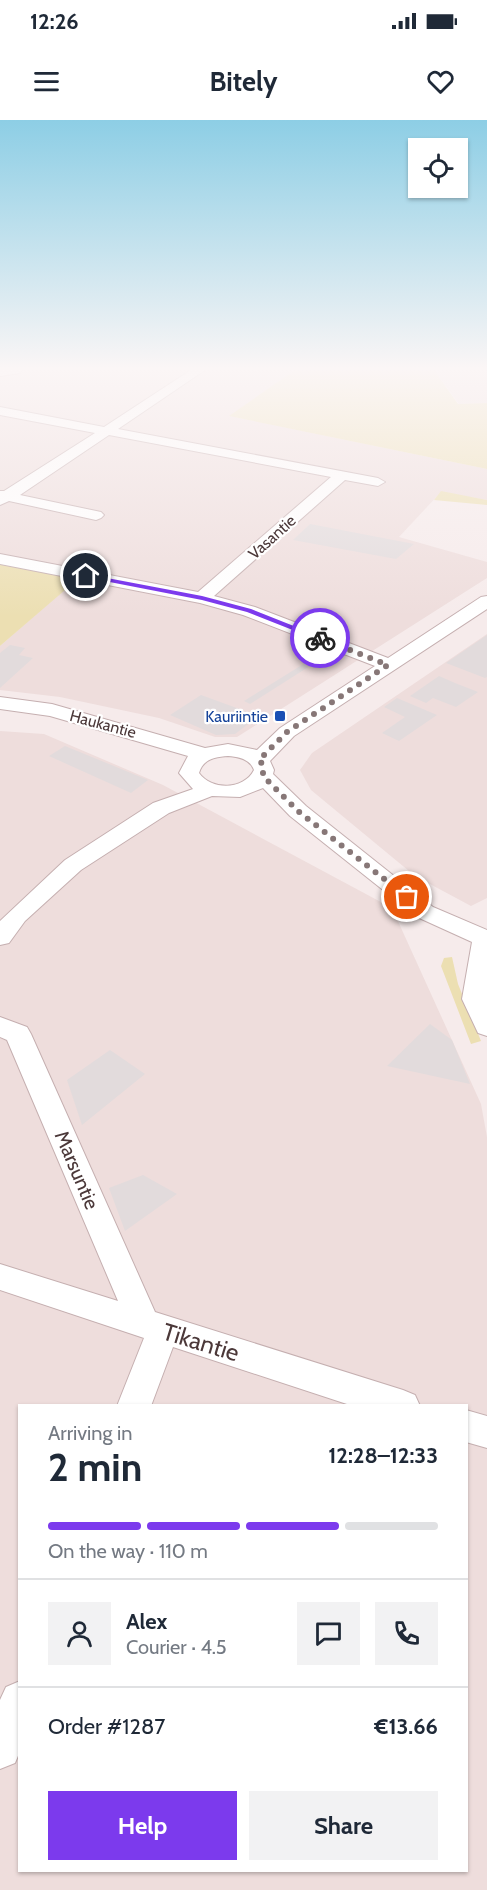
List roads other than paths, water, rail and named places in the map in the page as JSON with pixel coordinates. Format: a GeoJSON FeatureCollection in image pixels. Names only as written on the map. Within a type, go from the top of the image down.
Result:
{"type":"FeatureCollection","features":[{"type":"Feature","properties":{"kind":"street"},"geometry":{"type":"LineString","coordinates":[[2,498],[72,453]]}},
{"type":"Feature","properties":{"kind":"street"},"geometry":{"type":"LineString","coordinates":[[218,453],[378,482]]}},
{"type":"Feature","properties":{"kind":"street","name":"Vasantie"},"geometry":{"type":"LineString","coordinates":[[202,598],[341,476]]}},
{"type":"Feature","properties":{"kind":"street"},"geometry":{"type":"LineString","coordinates":[[2,498],[96,515]]}},
{"type":"Feature","properties":{"kind":"street"},"geometry":{"type":"LineString","coordinates":[[0,559],[202,598],[249,610],[388,665]]}},
{"type":"Feature","properties":{"kind":"street"},"geometry":{"type":"LineString","coordinates":[[161,808],[195,766],[228,750],[240,751],[287,732],[487,601]]}},
{"type":"Feature","properties":{"kind":"street","name":"Haukantie"},"geometry":{"type":"LineString","coordinates":[[0,703],[52,710],[195,766]]}},
{"type":"Feature","properties":{"kind":"street","name":"Haukantie"},"geometry":{"type":"LineString","coordinates":[[0,716],[42,721],[127,742],[195,766]]}},
{"type":"Feature","properties":{"kind":"street"},"geometry":{"type":"LineString","coordinates":[[240,790],[258,782],[261,768],[287,732]]}},
{"type":"Feature","properties":{"kind":"street"},"geometry":{"type":"LineString","coordinates":[[240,751],[261,768],[298,811],[425,912],[486,939],[475,999],[487,1027]]}},
{"type":"Feature","properties":{"kind":"street"},"geometry":{"type":"LineString","coordinates":[[195,766],[198,785],[210,790]]}},
{"type":"Feature","properties":{"kind":"street"},"geometry":{"type":"LineString","coordinates":[[0,937],[17,915],[73,865],[161,808],[210,790],[240,790],[298,811]]}},
{"type":"Feature","properties":{"kind":"street","name":"Marsuntie"},"geometry":{"type":"LineString","coordinates":[[0,1026],[18,1034],[154,1327]]}},
{"type":"Feature","properties":{"kind":"street","name":"Tikantie"},"geometry":{"type":"LineString","coordinates":[[0,1277],[397,1404]]}},
{"type":"Feature","properties":{"kind":"street"},"geometry":{"type":"LineString","coordinates":[[135,1404],[154,1327]]}},
{"type":"Feature","properties":{"kind":"street"},"geometry":{"type":"LineString","coordinates":[[468,1427],[487,1432]]}},
{"type":"Feature","properties":{"kind":"street"},"geometry":{"type":"LineString","coordinates":[[0,1748],[18,1706]]}},
{"type":"Feature","properties":{"kind":"place","name":"Kauriintie"},"geometry":{"type":"Point","coordinates":[280,716]}}]}
